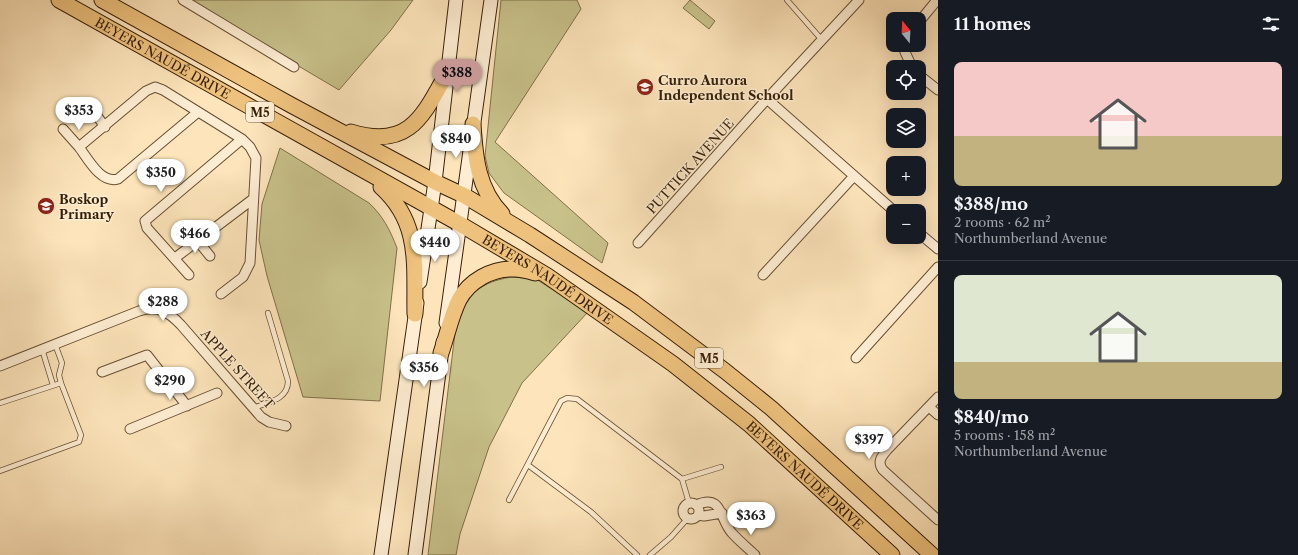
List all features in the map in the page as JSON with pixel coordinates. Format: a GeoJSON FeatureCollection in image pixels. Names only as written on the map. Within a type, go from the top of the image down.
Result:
{"type":"FeatureCollection","features":[{"type":"Feature","properties":{"kind":"main road","name":"BEYERS NAUDÉ DRIVE"},"geometry":{"type":"LineString","coordinates":[[59,0],[430,209],[460,224],[546,274],[673,364],[749,424],[892,555]]}},
{"type":"Feature","properties":{"kind":"main road","name":"BEYERS NAUDÉ DRIVE"},"geometry":{"type":"LineString","coordinates":[[102,0],[330,126],[435,182],[465,196],[512,224],[633,302],[726,371],[771,408],[932,555]]}},
{"type":"Feature","properties":{"kind":"main road"},"geometry":{"type":"LineString","coordinates":[[381,555],[435,182],[456,0]]}},
{"type":"Feature","properties":{"kind":"main road"},"geometry":{"type":"LineString","coordinates":[[415,555],[441,353],[465,196],[473,124],[491,0]]}},
{"type":"Feature","properties":{"kind":"main road"},"geometry":{"type":"LineString","coordinates":[[330,126],[359,135],[383,136],[404,130],[420,117],[430,104],[447,73]]}},
{"type":"Feature","properties":{"kind":"main road"},"geometry":{"type":"LineString","coordinates":[[473,124],[474,149],[482,185],[495,207],[512,224]]}},
{"type":"Feature","properties":{"kind":"main road"},"geometry":{"type":"LineString","coordinates":[[359,168],[395,201],[405,217],[410,231],[414,251],[415,314]]}},
{"type":"Feature","properties":{"kind":"main road"},"geometry":{"type":"LineString","coordinates":[[441,353],[459,300],[472,283],[486,274],[500,270],[514,269],[546,274]]}},
{"type":"Feature","properties":{"kind":"street"},"geometry":{"type":"LineString","coordinates":[[182,0],[294,67]]}},
{"type":"Feature","properties":{"kind":"street","name":"PUTTICK AVENUE"},"geometry":{"type":"LineString","coordinates":[[638,243],[767,99],[859,0]]}},
{"type":"Feature","properties":{"kind":"street"},"geometry":{"type":"LineString","coordinates":[[926,13],[937,0]]}},
{"type":"Feature","properties":{"kind":"street"},"geometry":{"type":"LineString","coordinates":[[926,81],[938,90]]}},
{"type":"Feature","properties":{"kind":"street"},"geometry":{"type":"LineString","coordinates":[[79,147],[105,127],[146,91],[155,87],[163,90],[242,139],[250,147],[256,158],[250,263],[243,277],[221,294]]}},
{"type":"Feature","properties":{"kind":"street"},"geometry":{"type":"LineString","coordinates":[[767,99],[886,204]]}},
{"type":"Feature","properties":{"kind":"street"},"geometry":{"type":"LineString","coordinates":[[63,129],[104,178],[112,181],[118,179],[198,112]]}},
{"type":"Feature","properties":{"kind":"street"},"geometry":{"type":"LineString","coordinates":[[95,113],[105,127]]}},
{"type":"Feature","properties":{"kind":"street"},"geometry":{"type":"LineString","coordinates":[[189,275],[147,228],[145,221],[242,139]]}},
{"type":"Feature","properties":{"kind":"street"},"geometry":{"type":"LineString","coordinates":[[763,275],[854,176]]}},
{"type":"Feature","properties":{"kind":"street"},"geometry":{"type":"LineString","coordinates":[[175,258],[253,199]]}},
{"type":"Feature","properties":{"kind":"street"},"geometry":{"type":"LineString","coordinates":[[926,239],[938,249]]}},
{"type":"Feature","properties":{"kind":"street"},"geometry":{"type":"LineString","coordinates":[[197,240],[210,256]]}},
{"type":"Feature","properties":{"kind":"street"},"geometry":{"type":"LineString","coordinates":[[856,358],[938,267]]}},
{"type":"Feature","properties":{"kind":"street","name":"APPLE STREET"},"geometry":{"type":"LineString","coordinates":[[0,366],[139,311],[148,308],[162,310],[170,314],[181,325],[264,420],[286,426]]}},
{"type":"Feature","properties":{"kind":"street"},"geometry":{"type":"LineString","coordinates":[[102,372],[147,356],[187,406]]}},
{"type":"Feature","properties":{"kind":"street"},"geometry":{"type":"LineString","coordinates":[[130,429],[217,393]]}},
{"type":"Feature","properties":{"kind":"street"},"geometry":{"type":"LineString","coordinates":[[938,397],[880,458],[880,463],[883,470],[938,520]]}},
{"type":"Feature","properties":{"kind":"street"},"geometry":{"type":"LineString","coordinates":[[929,407],[938,415]]}},
{"type":"Feature","properties":{"kind":"street"},"geometry":{"type":"LineString","coordinates":[[722,513],[704,516],[698,515],[694,518],[687,519],[683,515],[682,510],[685,505],[705,501],[711,502],[717,506],[722,513],[732,533],[755,555]]}},
{"type":"Feature","properties":{"kind":"street"},"geometry":{"type":"LineString","coordinates":[[693,504],[699,510],[698,515]]}},
{"type":"Feature","properties":{"kind":"lane"},"geometry":{"type":"LineString","coordinates":[[787,0],[822,40]]}},
{"type":"Feature","properties":{"kind":"lane"},"geometry":{"type":"LineString","coordinates":[[253,408],[280,398],[284,395],[288,387],[288,381],[268,312]]}},
{"type":"Feature","properties":{"kind":"lane"},"geometry":{"type":"LineString","coordinates":[[0,471],[78,442],[81,438],[80,430],[61,383],[59,375],[62,363],[55,344]]}},
{"type":"Feature","properties":{"kind":"lane"},"geometry":{"type":"LineString","coordinates":[[42,349],[53,385]]}},
{"type":"Feature","properties":{"kind":"lane"},"geometry":{"type":"LineString","coordinates":[[0,403],[61,383]]}},
{"type":"Feature","properties":{"kind":"lane"},"geometry":{"type":"LineString","coordinates":[[509,500],[561,401],[571,397],[577,399],[682,479],[693,504]]}},
{"type":"Feature","properties":{"kind":"lane"},"geometry":{"type":"LineString","coordinates":[[528,465],[591,512],[637,555]]}},
{"type":"Feature","properties":{"kind":"lane"},"geometry":{"type":"LineString","coordinates":[[682,479],[721,467]]}},
{"type":"Feature","properties":{"kind":"lane"},"geometry":{"type":"LineString","coordinates":[[650,555],[671,537],[687,519]]}},
{"type":"Feature","properties":{"kind":"shaded area"},"geometry":{"type":"Polygon","coordinates":[[[187,0],[413,0],[391,30],[339,90],[187,0]]]}},
{"type":"Feature","properties":{"kind":"shaded area"},"geometry":{"type":"Polygon","coordinates":[[[501,0],[577,0],[581,9],[495,142],[608,243],[602,263],[504,193],[489,173],[485,156],[501,0]]]}},
{"type":"Feature","properties":{"kind":"shaded area"},"geometry":{"type":"Polygon","coordinates":[[[690,0],[715,21],[709,29],[683,8],[690,0]]]}},
{"type":"Feature","properties":{"kind":"shaded area"},"geometry":{"type":"Polygon","coordinates":[[[280,148],[369,203],[386,224],[392,235],[397,248],[380,401],[303,397],[267,276],[259,240],[262,204],[280,148]]]}},
{"type":"Feature","properties":{"kind":"shaded area"},"geometry":{"type":"Polygon","coordinates":[[[511,277],[536,279],[588,312],[522,383],[489,447],[460,534],[456,555],[428,555],[455,333],[458,321],[462,310],[472,294],[487,284],[511,277]]]}},
{"type":"Feature","properties":{"kind":"place","name":"Curro Aurora Independent School"},"geometry":{"type":"Point","coordinates":[645,87]}},
{"type":"Feature","properties":{"kind":"place","name":"Boskop Primary"},"geometry":{"type":"Point","coordinates":[46,206]}}]}
